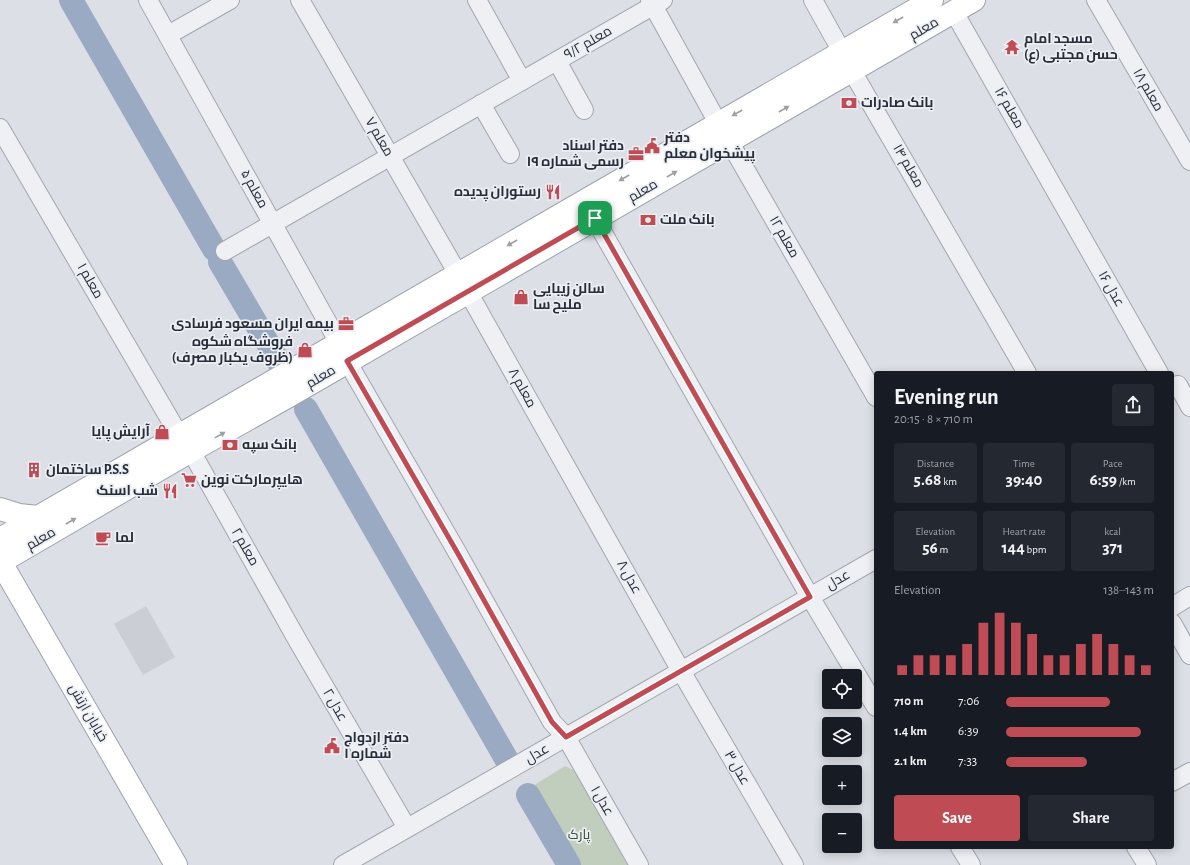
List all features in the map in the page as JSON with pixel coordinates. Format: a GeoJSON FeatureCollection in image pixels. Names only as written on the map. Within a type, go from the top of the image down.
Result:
{"type":"FeatureCollection","features":[{"type":"Feature","properties":{"kind":"main road","name":"معلم"},"geometry":{"type":"LineString","coordinates":[[847,61],[932,0]]}},
{"type":"Feature","properties":{"kind":"main road","name":"معلم"},"geometry":{"type":"LineString","coordinates":[[0,562],[185,443],[847,61],[954,12],[974,0]]}},
{"type":"Feature","properties":{"kind":"main road","name":"معلم"},"geometry":{"type":"LineString","coordinates":[[463,283],[595,218],[724,132]]}},
{"type":"Feature","properties":{"kind":"main road","name":"معلم"},"geometry":{"type":"LineString","coordinates":[[0,539],[38,517],[185,443]]}},
{"type":"Feature","properties":{"kind":"main road"},"geometry":{"type":"LineString","coordinates":[[0,508],[19,515],[38,517]]}},
{"type":"Feature","properties":{"kind":"main road","name":"خیابان ارتش"},"geometry":{"type":"LineString","coordinates":[[0,562],[176,865]]}},
{"type":"Feature","properties":{"kind":"street","name":"معلم ۵"},"geometry":{"type":"LineString","coordinates":[[148,0],[273,223],[343,352],[457,552]]}},
{"type":"Feature","properties":{"kind":"street"},"geometry":{"type":"LineString","coordinates":[[168,36],[230,0]]}},
{"type":"Feature","properties":{"kind":"street","name":"معلم ۷"},"geometry":{"type":"LineString","coordinates":[[300,0],[463,283]]}},
{"type":"Feature","properties":{"kind":"street"},"geometry":{"type":"LineString","coordinates":[[477,0],[522,81]]}},
{"type":"Feature","properties":{"kind":"street","name":"معلم ۱۴"},"geometry":{"type":"LineString","coordinates":[[813,0],[1027,371]]}},
{"type":"Feature","properties":{"kind":"street","name":"معلم ۱۸"},"geometry":{"type":"LineString","coordinates":[[1096,0],[1190,161]]}},
{"type":"Feature","properties":{"kind":"street","name":"معلم ۹/۲"},"geometry":{"type":"LineString","coordinates":[[225,251],[557,61],[656,2]]}},
{"type":"Feature","properties":{"kind":"street","name":"معلم ۱۲"},"geometry":{"type":"LineString","coordinates":[[656,2],[724,132],[874,394]]}},
{"type":"Feature","properties":{"kind":"street","name":"معلم ۱۶‌"},"geometry":{"type":"LineString","coordinates":[[954,12],[1063,204]]}},
{"type":"Feature","properties":{"kind":"street"},"geometry":{"type":"LineString","coordinates":[[557,61],[584,110]]}},
{"type":"Feature","properties":{"kind":"street"},"geometry":{"type":"LineString","coordinates":[[481,104],[510,154]]}},
{"type":"Feature","properties":{"kind":"street","name":"معلم ۱"},"geometry":{"type":"LineString","coordinates":[[0,128],[185,443]]}},
{"type":"Feature","properties":{"kind":"street","name":"عدل ۱۶"},"geometry":{"type":"LineString","coordinates":[[1063,204],[1158,371]]}},
{"type":"Feature","properties":{"kind":"street"},"geometry":{"type":"LineString","coordinates":[[595,218],[810,597],[874,704]]}},
{"type":"Feature","properties":{"kind":"street","name":"معلم ۸"},"geometry":{"type":"LineString","coordinates":[[463,283],[576,484]]}},
{"type":"Feature","properties":{"kind":"street"},"geometry":{"type":"LineString","coordinates":[[1180,384],[1190,407]]}},
{"type":"Feature","properties":{"kind":"street","name":"معلم ۲"},"geometry":{"type":"LineString","coordinates":[[185,443],[299,643]]}},
{"type":"Feature","properties":{"kind":"street","name":"عدل ۸"},"geometry":{"type":"LineString","coordinates":[[576,484],[681,671]]}},
{"type":"Feature","properties":{"kind":"street","name":"عدل ۱"},"geometry":{"type":"LineString","coordinates":[[457,552],[552,722],[566,737],[639,865]]}},
{"type":"Feature","properties":{"kind":"street","name":"عدل"},"geometry":{"type":"LineString","coordinates":[[343,865],[874,560]]}},
{"type":"Feature","properties":{"kind":"street"},"geometry":{"type":"LineString","coordinates":[[1174,606],[1190,596]]}},
{"type":"Feature","properties":{"kind":"street"},"geometry":{"type":"LineString","coordinates":[[1174,627],[1190,655]]}},
{"type":"Feature","properties":{"kind":"street","name":"عدل ۲"},"geometry":{"type":"LineString","coordinates":[[299,643],[407,828]]}},
{"type":"Feature","properties":{"kind":"street","name":"عدل ۳"},"geometry":{"type":"LineString","coordinates":[[681,671],[794,865]]}},
{"type":"Feature","properties":{"kind":"street"},"geometry":{"type":"LineString","coordinates":[[1174,781],[1190,772]]}},
{"type":"Feature","properties":{"kind":"street"},"geometry":{"type":"LineString","coordinates":[[961,849],[971,865]]}},
{"type":"Feature","properties":{"kind":"street"},"geometry":{"type":"LineString","coordinates":[[1137,849],[1147,865]]}},
{"type":"Feature","properties":{"kind":"shaded area"},"geometry":{"type":"Polygon","coordinates":[[[146,606],[175,657],[143,675],[114,624],[146,606]]]}},
{"type":"Feature","properties":{"kind":"green space","name":"پارک"},"geometry":{"type":"Polygon","coordinates":[[[565,766],[575,771],[629,865],[562,865],[523,792],[565,766]]]}},
{"type":"Feature","properties":{"kind":"waterway"},"geometry":{"type":"LineString","coordinates":[[71,0],[214,249]]}},
{"type":"Feature","properties":{"kind":"waterway"},"geometry":{"type":"LineString","coordinates":[[220,262],[280,364]]}},
{"type":"Feature","properties":{"kind":"waterway"},"geometry":{"type":"LineString","coordinates":[[306,409],[508,762]]}},
{"type":"Feature","properties":{"kind":"waterway"},"geometry":{"type":"LineString","coordinates":[[528,795],[569,865]]}},
{"type":"Feature","properties":{"kind":"place","name":"مسجد امام حسن مجتبی (ع)"},"geometry":{"type":"Point","coordinates":[1012,47]}},
{"type":"Feature","properties":{"kind":"place","name":"بانک صادرات"},"geometry":{"type":"Point","coordinates":[849,103]}},
{"type":"Feature","properties":{"kind":"place","name":"دفتر پیشخوان معلم"},"geometry":{"type":"Point","coordinates":[652,146]}},
{"type":"Feature","properties":{"kind":"place","name":"دفتر اسناد رسمی شماره ۱۹"},"geometry":{"type":"Point","coordinates":[636,154]}},
{"type":"Feature","properties":{"kind":"place","name":"رستوران پدیده"},"geometry":{"type":"Point","coordinates":[553,192]}},
{"type":"Feature","properties":{"kind":"place","name":"بانک ملت"},"geometry":{"type":"Point","coordinates":[648,220]}},
{"type":"Feature","properties":{"kind":"place","name":"سالن زیبایی ملیح سا"},"geometry":{"type":"Point","coordinates":[521,297]}},
{"type":"Feature","properties":{"kind":"place","name":"بیمه ایران مسعود فرسادی"},"geometry":{"type":"Point","coordinates":[346,324]}},
{"type":"Feature","properties":{"kind":"place","name":"فروشگاه شکوه (ظروف یکبار مصرف)"},"geometry":{"type":"Point","coordinates":[305,350]}},
{"type":"Feature","properties":{"kind":"place","name":"آرایش پایا"},"geometry":{"type":"Point","coordinates":[162,432]}},
{"type":"Feature","properties":{"kind":"place","name":"بانک سپه"},"geometry":{"type":"Point","coordinates":[230,445]}},
{"type":"Feature","properties":{"kind":"place","name":"ساختمان P.S.S"},"geometry":{"type":"Point","coordinates":[34,470]}},
{"type":"Feature","properties":{"kind":"place","name":"هایپرمارکت نوین"},"geometry":{"type":"Point","coordinates":[189,480]}},
{"type":"Feature","properties":{"kind":"place","name":"شب اسنک"},"geometry":{"type":"Point","coordinates":[170,491]}},
{"type":"Feature","properties":{"kind":"place","name":"لما"},"geometry":{"type":"Point","coordinates":[103,538]}},
{"type":"Feature","properties":{"kind":"place","name":"دفتر ازدواج شماره ۱"},"geometry":{"type":"Point","coordinates":[332,746]}},
{"type":"Feature","properties":{"kind":"route"},"geometry":{"type":"LineString","coordinates":[[595,218],[810,597],[566,737],[552,722],[457,552],[347,361],[595,218]]}}]}
